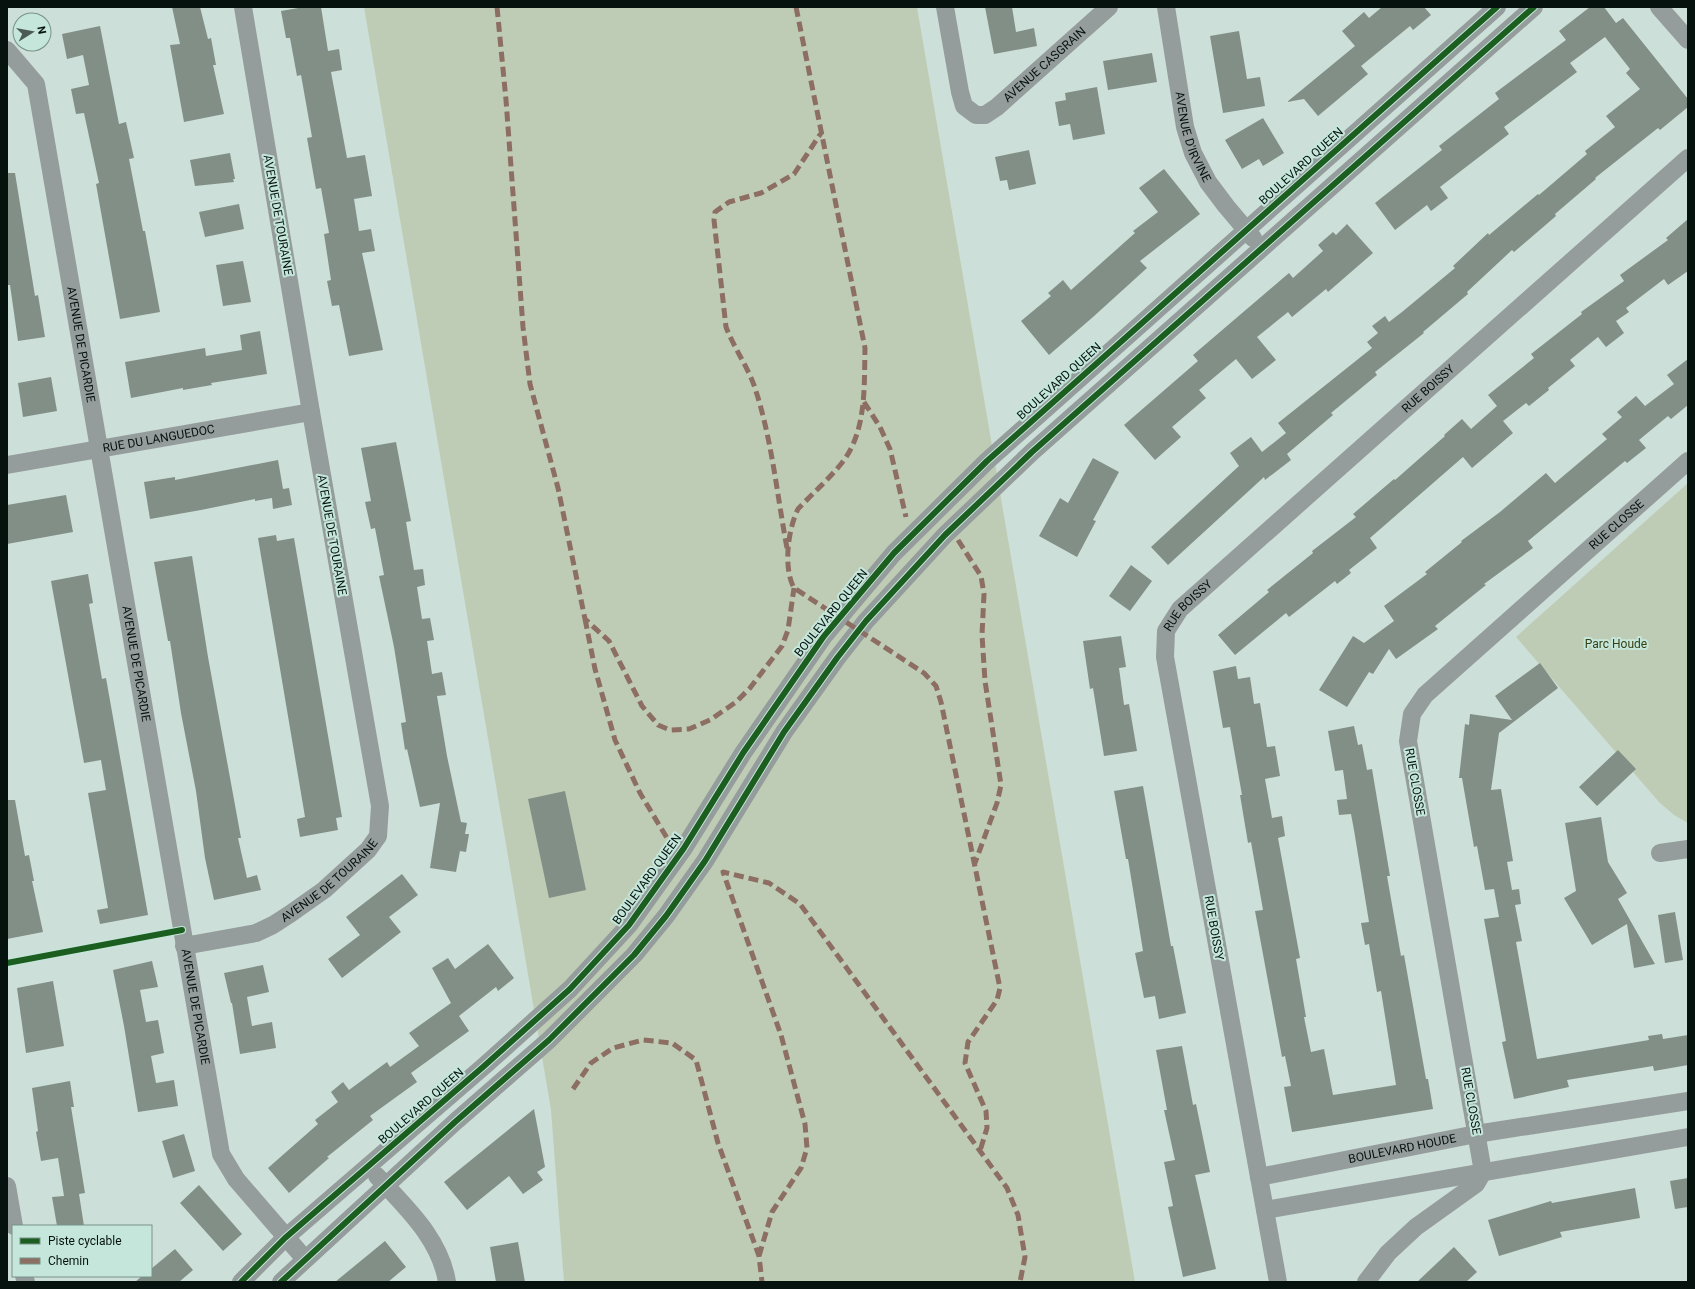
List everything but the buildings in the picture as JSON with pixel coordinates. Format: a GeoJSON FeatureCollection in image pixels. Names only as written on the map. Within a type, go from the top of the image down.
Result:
{"type":"FeatureCollection","features":[{"type":"Feature","properties":{"kind":"street","name":"AVENUE DE TOURAINE"},"geometry":{"type":"LineString","coordinates":[[184,946],[256,933],[273,925],[324,890],[368,850],[378,836],[380,806],[311,412],[243,7]]}},
{"type":"Feature","properties":{"kind":"street","name":"AVENUE CASGRAIN"},"geometry":{"type":"LineString","coordinates":[[945,7],[960,92],[964,106],[976,115],[985,114],[997,107],[1109,7]]}},
{"type":"Feature","properties":{"kind":"street","name":"AVENUE D'IRVINE"},"geometry":{"type":"LineString","coordinates":[[1166,7],[1185,127],[1193,153],[1208,182],[1262,248]]}},
{"type":"Feature","properties":{"kind":"street","name":"BOULEVARD QUEEN"},"geometry":{"type":"LineString","coordinates":[[241,1282],[285,1238],[368,1167],[574,984],[629,925],[646,904],[684,848],[742,752],[824,636],[894,553],[987,461],[1030,422],[1497,7]]}},
{"type":"Feature","properties":{"kind":"street"},"geometry":{"type":"LineString","coordinates":[[281,1282],[385,1185],[549,1040],[623,966],[666,916],[705,861],[784,732],[837,658],[866,621],[946,535],[1047,439],[1534,7]]}},
{"type":"Feature","properties":{"kind":"street"},"geometry":{"type":"LineString","coordinates":[[1659,7],[1688,40]]}},
{"type":"Feature","properties":{"kind":"street","name":"AVENUE DE PICARDIE"},"geometry":{"type":"LineString","coordinates":[[7,50],[36,84],[220,1154],[236,1179],[305,1260]]}},
{"type":"Feature","properties":{"kind":"street","name":"RUE BOISSY"},"geometry":{"type":"LineString","coordinates":[[1278,1282],[1165,656],[1166,631],[1180,609],[1688,158]]}},
{"type":"Feature","properties":{"kind":"street","name":"RUE DU LANGUEDOC"},"geometry":{"type":"LineString","coordinates":[[7,465],[311,412]]}},
{"type":"Feature","properties":{"kind":"street","name":"BOULEVARD QUEEN"},"geometry":{"type":"LineString","coordinates":[[1030,422],[1047,439]]}},
{"type":"Feature","properties":{"kind":"street","name":"RUE CLOSSE"},"geometry":{"type":"LineString","coordinates":[[1483,1172],[1408,741],[1412,714],[1425,695],[1688,461]]}},
{"type":"Feature","properties":{"kind":"street"},"geometry":{"type":"LineString","coordinates":[[1660,853],[1688,849]]}},
{"type":"Feature","properties":{"kind":"street"},"geometry":{"type":"LineString","coordinates":[[532,1022],[549,1040]]}},
{"type":"Feature","properties":{"kind":"street","name":"BOULEVARD HOUDE"},"geometry":{"type":"LineString","coordinates":[[1259,1177],[1476,1134],[1688,1101]]}},
{"type":"Feature","properties":{"kind":"street"},"geometry":{"type":"LineString","coordinates":[[1265,1210],[1688,1137]]}},
{"type":"Feature","properties":{"kind":"street"},"geometry":{"type":"LineString","coordinates":[[368,1167],[431,1239],[440,1256],[447,1282]]}},
{"type":"Feature","properties":{"kind":"street"},"geometry":{"type":"LineString","coordinates":[[1366,1282],[1388,1253],[1416,1227],[1476,1184],[1483,1172]]}},
{"type":"Feature","properties":{"kind":"street"},"geometry":{"type":"LineString","coordinates":[[7,1186],[14,1225]]}},
{"type":"Feature","properties":{"kind":"green space"},"geometry":{"type":"Polygon","coordinates":[[[364,7],[917,7],[1135,1282],[564,1282],[551,1110],[364,7]]]}},
{"type":"Feature","properties":{"kind":"green space","name":"Parc Houde"},"geometry":{"type":"Polygon","coordinates":[[[1688,483],[1688,823],[1674,815],[1659,802],[1516,637],[1688,483]]]}},
{"type":"Feature","properties":{"kind":"marked path"},"geometry":{"type":"LineString","coordinates":[[497,7],[506,100],[523,327],[530,384],[558,488],[585,619],[609,641],[642,706],[658,725],[670,730],[689,729],[710,720],[736,702],[750,688],[782,646],[788,630],[794,588]]}},
{"type":"Feature","properties":{"kind":"marked path"},"geometry":{"type":"LineString","coordinates":[[796,7],[865,348],[864,393],[860,424],[856,438],[841,464],[798,509],[789,538],[789,570],[794,588],[924,673],[936,686],[941,702],[1000,988],[997,1000],[968,1042],[965,1063],[986,1111],[987,1128],[980,1151]]}},
{"type":"Feature","properties":{"kind":"marked path"},"geometry":{"type":"LineString","coordinates":[[787,548],[770,448],[761,408],[752,380],[726,327],[714,220],[715,212],[729,202],[761,193],[794,174],[821,133]]}},
{"type":"Feature","properties":{"kind":"marked path"},"geometry":{"type":"LineString","coordinates":[[864,402],[880,427],[890,449],[906,517]]}},
{"type":"Feature","properties":{"kind":"marked path"},"geometry":{"type":"LineString","coordinates":[[958,540],[981,576],[984,594],[982,635],[985,681],[1001,785],[997,803],[975,863]]}},
{"type":"Feature","properties":{"kind":"marked path"},"geometry":{"type":"LineString","coordinates":[[585,619],[595,669],[615,740],[640,793],[667,838]]}},
{"type":"Feature","properties":{"kind":"marked path"},"geometry":{"type":"LineString","coordinates":[[759,1256],[772,1212],[801,1168],[807,1148],[805,1124],[781,1035],[723,872],[769,883],[800,904],[1007,1188],[1018,1215],[1025,1257],[1020,1282]]}},
{"type":"Feature","properties":{"kind":"marked path"},"geometry":{"type":"LineString","coordinates":[[573,1089],[591,1063],[613,1048],[643,1040],[672,1043],[696,1060],[718,1143],[759,1256],[762,1282]]}},
{"type":"Feature","properties":{"kind":"cycle path"},"geometry":{"type":"LineString","coordinates":[[241,1282],[285,1238],[483,1067],[570,989],[629,925],[684,848],[743,753],[824,636],[894,553],[987,461],[1497,7]]}},
{"type":"Feature","properties":{"kind":"cycle path"},"geometry":{"type":"LineString","coordinates":[[281,1282],[455,1122],[549,1040],[634,955],[666,916],[705,861],[784,732],[837,658],[866,621],[945,535],[1032,452],[1534,7]]}},
{"type":"Feature","properties":{"kind":"cycle path"},"geometry":{"type":"LineString","coordinates":[[7,963],[182,930]]}}]}
